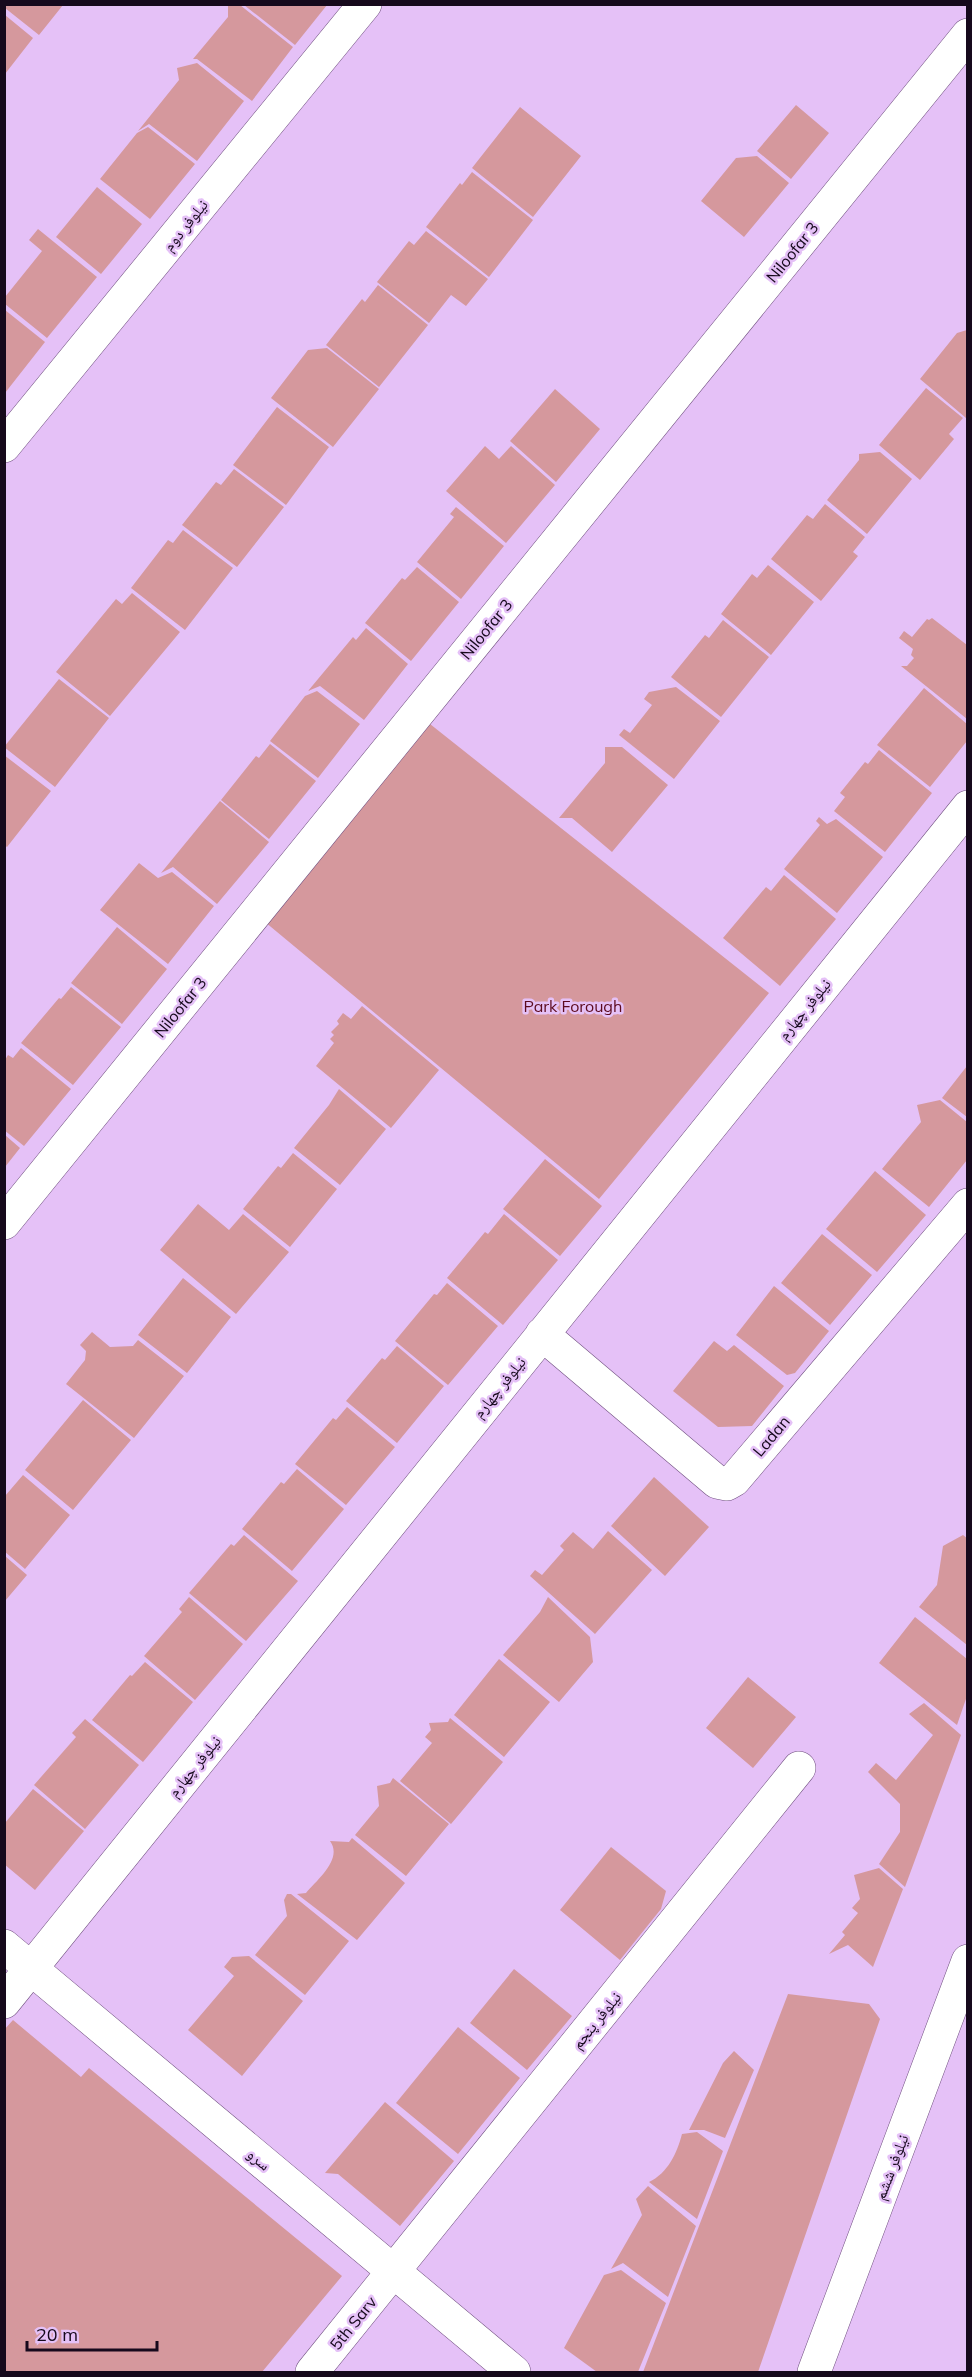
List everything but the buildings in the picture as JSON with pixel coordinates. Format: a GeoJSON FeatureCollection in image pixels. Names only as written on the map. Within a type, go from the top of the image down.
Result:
{"type":"FeatureCollection","features":[{"type":"Feature","properties":{"kind":"street","name":"نیلوفر دوم"},"geometry":{"type":"LineString","coordinates":[[4,446],[364,4]]}},
{"type":"Feature","properties":{"kind":"street","name":"Niloofar 3"},"geometry":{"type":"LineString","coordinates":[[4,1223],[968,35]]}},
{"type":"Feature","properties":{"kind":"street","name":"نیلوفر چهارم"},"geometry":{"type":"LineString","coordinates":[[4,2002],[968,807]]}},
{"type":"Feature","properties":{"kind":"street","name":"Ladan"},"geometry":{"type":"LineString","coordinates":[[542,1334],[717,1482],[727,1484],[734,1480],[968,1205]]}},
{"type":"Feature","properties":{"kind":"street","name":"نیلوفر پنجم"},"geometry":{"type":"LineString","coordinates":[[394,2273],[799,1768]]}},
{"type":"Feature","properties":{"kind":"street","name":"سرو"},"geometry":{"type":"LineString","coordinates":[[4,1946],[514,2373]]}},
{"type":"Feature","properties":{"kind":"street","name":"نیلوفر ششم"},"geometry":{"type":"LineString","coordinates":[[814,2373],[966,1968]]}},
{"type":"Feature","properties":{"kind":"street","name":"5th Sarv"},"geometry":{"type":"LineString","coordinates":[[312,2373],[394,2273]]}},
{"type":"Feature","properties":{"kind":"green space"},"geometry":{"type":"Polygon","coordinates":[[[5,4],[63,5],[39,35],[5,4]]]}},
{"type":"Feature","properties":{"kind":"green space"},"geometry":{"type":"Polygon","coordinates":[[[228,5],[240,5],[293,47],[252,101],[197,59],[193,59],[228,17],[228,5]]]}},
{"type":"Feature","properties":{"kind":"green space"},"geometry":{"type":"Polygon","coordinates":[[[244,5],[327,5],[295,45],[244,5]]]}},
{"type":"Feature","properties":{"kind":"green space"},"geometry":{"type":"Polygon","coordinates":[[[5,15],[33,38],[5,74],[5,15]]]}},
{"type":"Feature","properties":{"kind":"green space"},"geometry":{"type":"Polygon","coordinates":[[[197,63],[244,101],[197,161],[149,124],[138,131],[179,80],[177,68],[197,63]]]}},
{"type":"Feature","properties":{"kind":"green space"},"geometry":{"type":"Polygon","coordinates":[[[796,105],[829,133],[791,179],[757,151],[796,105]]]}},
{"type":"Feature","properties":{"kind":"green space"},"geometry":{"type":"Polygon","coordinates":[[[520,107],[581,156],[533,217],[472,168],[520,107]]]}},
{"type":"Feature","properties":{"kind":"green space"},"geometry":{"type":"Polygon","coordinates":[[[148,127],[195,164],[150,219],[100,179],[137,133],[148,127]]]}},
{"type":"Feature","properties":{"kind":"green space"},"geometry":{"type":"Polygon","coordinates":[[[757,156],[789,183],[744,237],[701,201],[736,158],[757,156]]]}},
{"type":"Feature","properties":{"kind":"green space"},"geometry":{"type":"Polygon","coordinates":[[[472,172],[533,220],[489,277],[426,227],[460,183],[462,185],[472,172]]]}},
{"type":"Feature","properties":{"kind":"green space"},"geometry":{"type":"Polygon","coordinates":[[[97,187],[142,224],[101,274],[56,237],[97,187]]]}},
{"type":"Feature","properties":{"kind":"green space"},"geometry":{"type":"Polygon","coordinates":[[[38,229],[97,277],[47,338],[5,304],[5,297],[42,251],[29,240],[38,229]]]}},
{"type":"Feature","properties":{"kind":"green space"},"geometry":{"type":"Polygon","coordinates":[[[426,231],[488,279],[466,306],[451,295],[429,323],[377,282],[409,241],[414,245],[426,231]]]}},
{"type":"Feature","properties":{"kind":"green space"},"geometry":{"type":"Polygon","coordinates":[[[378,285],[428,325],[379,387],[326,345],[362,299],[365,302],[378,285]]]}},
{"type":"Feature","properties":{"kind":"green space"},"geometry":{"type":"Polygon","coordinates":[[[5,310],[45,342],[5,393],[5,310]]]}},
{"type":"Feature","properties":{"kind":"green space"},"geometry":{"type":"Polygon","coordinates":[[[967,330],[968,416],[966,418],[920,379],[957,333],[967,330]]]}},
{"type":"Feature","properties":{"kind":"green space"},"geometry":{"type":"Polygon","coordinates":[[[327,348],[379,389],[333,447],[271,398],[308,350],[327,348]]]}},
{"type":"Feature","properties":{"kind":"green space"},"geometry":{"type":"Polygon","coordinates":[[[926,388],[963,418],[949,434],[954,439],[920,480],[879,445],[926,388]]]}},
{"type":"Feature","properties":{"kind":"green space"},"geometry":{"type":"Polygon","coordinates":[[[555,389],[600,429],[556,482],[510,441],[555,389]]]}},
{"type":"Feature","properties":{"kind":"green space"},"geometry":{"type":"Polygon","coordinates":[[[277,407],[329,447],[286,505],[233,465],[277,407]]]}},
{"type":"Feature","properties":{"kind":"green space"},"geometry":{"type":"Polygon","coordinates":[[[485,446],[499,459],[511,446],[555,485],[506,543],[446,491],[485,446]]]}},
{"type":"Feature","properties":{"kind":"green space"},"geometry":{"type":"Polygon","coordinates":[[[880,452],[912,479],[867,534],[827,500],[859,460],[859,454],[880,452]]]}},
{"type":"Feature","properties":{"kind":"green space"},"geometry":{"type":"Polygon","coordinates":[[[234,469],[284,507],[237,567],[182,525],[216,482],[221,485],[234,469]]]}},
{"type":"Feature","properties":{"kind":"green space"},"geometry":{"type":"Polygon","coordinates":[[[825,504],[865,537],[853,552],[858,556],[821,601],[771,559],[807,515],[813,519],[825,504]]]}},
{"type":"Feature","properties":{"kind":"green space"},"geometry":{"type":"Polygon","coordinates":[[[456,507],[504,546],[461,599],[417,562],[454,517],[450,514],[456,507]]]}},
{"type":"Feature","properties":{"kind":"green space"},"geometry":{"type":"Polygon","coordinates":[[[183,530],[233,568],[185,630],[131,588],[168,540],[173,543],[183,530]]]}},
{"type":"Feature","properties":{"kind":"green space"},"geometry":{"type":"Polygon","coordinates":[[[768,565],[814,602],[771,655],[721,614],[752,574],[757,578],[768,565]]]}},
{"type":"Feature","properties":{"kind":"green space"},"geometry":{"type":"Polygon","coordinates":[[[417,567],[459,602],[411,661],[365,623],[402,578],[405,580],[417,567]]]}},
{"type":"Feature","properties":{"kind":"green space"},"geometry":{"type":"Polygon","coordinates":[[[132,593],[180,632],[110,716],[56,672],[116,599],[122,604],[132,593]]]}},
{"type":"Feature","properties":{"kind":"green space"},"geometry":{"type":"Polygon","coordinates":[[[932,618],[967,645],[967,719],[901,666],[907,666],[914,658],[911,655],[913,649],[899,638],[904,631],[912,637],[927,619],[932,618]]]}},
{"type":"Feature","properties":{"kind":"green space"},"geometry":{"type":"Polygon","coordinates":[[[723,620],[769,657],[721,717],[671,677],[705,635],[709,638],[723,620]]]}},
{"type":"Feature","properties":{"kind":"green space"},"geometry":{"type":"Polygon","coordinates":[[[366,628],[408,664],[364,720],[320,686],[308,691],[353,637],[356,640],[366,628]]]}},
{"type":"Feature","properties":{"kind":"green space"},"geometry":{"type":"Polygon","coordinates":[[[59,679],[109,718],[55,787],[4,747],[59,679]]]}},
{"type":"Feature","properties":{"kind":"green space"},"geometry":{"type":"Polygon","coordinates":[[[676,687],[720,721],[674,779],[619,735],[624,729],[630,733],[652,705],[644,699],[649,692],[676,687]]]}},
{"type":"Feature","properties":{"kind":"green space"},"geometry":{"type":"Polygon","coordinates":[[[924,688],[967,724],[967,741],[930,787],[877,745],[924,688]]]}},
{"type":"Feature","properties":{"kind":"green space"},"geometry":{"type":"Polygon","coordinates":[[[317,691],[360,724],[318,778],[270,741],[305,696],[317,691]]]}},
{"type":"Feature","properties":{"kind":"green space","name":"Park Forough"},"geometry":{"type":"Polygon","coordinates":[[[430,724],[769,993],[599,1199],[265,922],[430,724]]]}},
{"type":"Feature","properties":{"kind":"green space"},"geometry":{"type":"Polygon","coordinates":[[[270,744],[316,781],[269,839],[221,800],[256,756],[259,758],[270,744]]]}},
{"type":"Feature","properties":{"kind":"green space"},"geometry":{"type":"Polygon","coordinates":[[[605,747],[622,747],[668,785],[612,852],[572,818],[559,818],[605,763],[605,747]]]}},
{"type":"Feature","properties":{"kind":"green space"},"geometry":{"type":"Polygon","coordinates":[[[879,750],[932,793],[885,852],[834,811],[845,797],[840,793],[865,762],[868,764],[879,750]]]}},
{"type":"Feature","properties":{"kind":"green space"},"geometry":{"type":"Polygon","coordinates":[[[4,755],[51,791],[7,847],[4,845],[4,755]]]}},
{"type":"Feature","properties":{"kind":"green space"},"geometry":{"type":"Polygon","coordinates":[[[220,801],[269,842],[217,904],[173,867],[161,873],[220,801]]]}},
{"type":"Feature","properties":{"kind":"green space"},"geometry":{"type":"Polygon","coordinates":[[[819,817],[827,824],[836,819],[883,857],[837,913],[784,869],[820,825],[816,821],[819,817]]]}},
{"type":"Feature","properties":{"kind":"green space"},"geometry":{"type":"Polygon","coordinates":[[[139,863],[158,878],[172,872],[214,906],[168,964],[100,910],[139,863]]]}},
{"type":"Feature","properties":{"kind":"green space"},"geometry":{"type":"Polygon","coordinates":[[[784,875],[836,919],[780,986],[723,938],[766,887],[771,891],[784,875]]]}},
{"type":"Feature","properties":{"kind":"green space"},"geometry":{"type":"Polygon","coordinates":[[[117,927],[167,969],[122,1024],[71,983],[117,927]]]}},
{"type":"Feature","properties":{"kind":"green space"},"geometry":{"type":"Polygon","coordinates":[[[71,987],[121,1027],[73,1085],[21,1043],[71,987]]]}},
{"type":"Feature","properties":{"kind":"green space"},"geometry":{"type":"Polygon","coordinates":[[[362,1006],[439,1070],[391,1128],[316,1066],[334,1043],[330,1039],[334,1035],[331,1032],[339,1024],[337,1021],[343,1013],[351,1019],[362,1006]]]}},
{"type":"Feature","properties":{"kind":"green space"},"geometry":{"type":"Polygon","coordinates":[[[21,1048],[71,1089],[24,1146],[4,1130],[5,1060],[8,1055],[13,1058],[21,1048]]]}},
{"type":"Feature","properties":{"kind":"green space"},"geometry":{"type":"Polygon","coordinates":[[[967,1066],[967,1117],[942,1098],[967,1066]]]}},
{"type":"Feature","properties":{"kind":"green space"},"geometry":{"type":"Polygon","coordinates":[[[339,1089],[386,1129],[340,1185],[294,1148],[339,1089]]]}},
{"type":"Feature","properties":{"kind":"green space"},"geometry":{"type":"Polygon","coordinates":[[[940,1100],[967,1122],[967,1160],[929,1207],[882,1169],[921,1122],[917,1105],[940,1100]]]}},
{"type":"Feature","properties":{"kind":"green space"},"geometry":{"type":"Polygon","coordinates":[[[5,1135],[20,1148],[5,1167],[5,1135]]]}},
{"type":"Feature","properties":{"kind":"green space"},"geometry":{"type":"Polygon","coordinates":[[[293,1153],[337,1189],[290,1247],[243,1209],[278,1166],[281,1168],[293,1153]]]}},
{"type":"Feature","properties":{"kind":"green space"},"geometry":{"type":"Polygon","coordinates":[[[545,1159],[602,1206],[560,1256],[503,1209],[545,1159]]]}},
{"type":"Feature","properties":{"kind":"green space"},"geometry":{"type":"Polygon","coordinates":[[[875,1171],[926,1215],[877,1272],[826,1229],[875,1171]]]}},
{"type":"Feature","properties":{"kind":"green space"},"geometry":{"type":"Polygon","coordinates":[[[198,1204],[229,1230],[243,1214],[289,1252],[236,1314],[160,1250],[198,1204]]]}},
{"type":"Feature","properties":{"kind":"green space"},"geometry":{"type":"Polygon","coordinates":[[[504,1214],[558,1260],[503,1325],[447,1278],[485,1232],[488,1234],[504,1214]]]}},
{"type":"Feature","properties":{"kind":"green space"},"geometry":{"type":"Polygon","coordinates":[[[822,1234],[872,1275],[830,1325],[781,1283],[822,1234]]]}},
{"type":"Feature","properties":{"kind":"green space"},"geometry":{"type":"Polygon","coordinates":[[[183,1278],[231,1317],[187,1373],[138,1335],[183,1278]]]}},
{"type":"Feature","properties":{"kind":"green space"},"geometry":{"type":"Polygon","coordinates":[[[447,1283],[498,1326],[448,1385],[395,1341],[434,1294],[437,1295],[447,1283]]]}},
{"type":"Feature","properties":{"kind":"green space"},"geometry":{"type":"Polygon","coordinates":[[[774,1286],[829,1331],[795,1373],[787,1375],[736,1335],[774,1286]]]}},
{"type":"Feature","properties":{"kind":"green space"},"geometry":{"type":"Polygon","coordinates":[[[92,1332],[110,1347],[133,1346],[138,1340],[184,1376],[134,1438],[66,1384],[85,1360],[86,1351],[80,1345],[92,1332]]]}},
{"type":"Feature","properties":{"kind":"green space"},"geometry":{"type":"Polygon","coordinates":[[[714,1341],[727,1351],[734,1345],[784,1386],[752,1426],[718,1427],[673,1391],[714,1341]]]}},
{"type":"Feature","properties":{"kind":"green space"},"geometry":{"type":"Polygon","coordinates":[[[397,1346],[444,1386],[397,1443],[346,1401],[382,1358],[385,1360],[397,1346]]]}},
{"type":"Feature","properties":{"kind":"green space"},"geometry":{"type":"Polygon","coordinates":[[[83,1400],[131,1440],[73,1510],[25,1470],[83,1400]]]}},
{"type":"Feature","properties":{"kind":"green space"},"geometry":{"type":"Polygon","coordinates":[[[347,1407],[395,1447],[346,1505],[295,1464],[333,1418],[336,1420],[347,1407]]]}},
{"type":"Feature","properties":{"kind":"green space"},"geometry":{"type":"Polygon","coordinates":[[[297,1469],[344,1509],[292,1571],[242,1529],[281,1482],[284,1484],[297,1469]]]}},
{"type":"Feature","properties":{"kind":"green space"},"geometry":{"type":"Polygon","coordinates":[[[23,1475],[70,1515],[25,1569],[4,1551],[5,1496],[23,1475]]]}},
{"type":"Feature","properties":{"kind":"green space"},"geometry":{"type":"Polygon","coordinates":[[[654,1477],[709,1527],[665,1576],[611,1526],[654,1477]]]}},
{"type":"Feature","properties":{"kind":"green space"},"geometry":{"type":"Polygon","coordinates":[[[608,1531],[652,1570],[595,1634],[530,1576],[535,1570],[542,1575],[564,1550],[560,1546],[573,1532],[593,1549],[608,1531]]]}},
{"type":"Feature","properties":{"kind":"green space"},"geometry":{"type":"Polygon","coordinates":[[[244,1535],[298,1581],[246,1641],[189,1593],[231,1544],[234,1546],[244,1535]]]}},
{"type":"Feature","properties":{"kind":"green space"},"geometry":{"type":"Polygon","coordinates":[[[963,1535],[968,1539],[967,1645],[919,1607],[937,1585],[943,1546],[963,1535]]]}},
{"type":"Feature","properties":{"kind":"green space"},"geometry":{"type":"Polygon","coordinates":[[[5,1556],[27,1575],[5,1601],[5,1556]]]}},
{"type":"Feature","properties":{"kind":"green space"},"geometry":{"type":"Polygon","coordinates":[[[189,1597],[243,1644],[195,1700],[144,1656],[182,1612],[179,1609],[189,1597]]]}},
{"type":"Feature","properties":{"kind":"green space"},"geometry":{"type":"Polygon","coordinates":[[[548,1597],[590,1637],[593,1662],[559,1702],[503,1655],[540,1612],[548,1597]]]}},
{"type":"Feature","properties":{"kind":"green space"},"geometry":{"type":"Polygon","coordinates":[[[915,1617],[967,1659],[967,1696],[957,1725],[879,1663],[915,1617]]]}},
{"type":"Feature","properties":{"kind":"green space"},"geometry":{"type":"Polygon","coordinates":[[[499,1659],[550,1702],[504,1757],[454,1715],[499,1659]]]}},
{"type":"Feature","properties":{"kind":"green space"},"geometry":{"type":"Polygon","coordinates":[[[145,1662],[193,1702],[143,1762],[92,1720],[130,1675],[132,1676],[145,1662]]]}},
{"type":"Feature","properties":{"kind":"green space"},"geometry":{"type":"Polygon","coordinates":[[[748,1677],[796,1717],[753,1768],[706,1728],[748,1677]]]}},
{"type":"Feature","properties":{"kind":"green space"},"geometry":{"type":"Polygon","coordinates":[[[924,1703],[961,1735],[905,1887],[879,1864],[900,1832],[900,1804],[868,1772],[876,1763],[896,1780],[933,1735],[909,1714],[924,1703]]]}},
{"type":"Feature","properties":{"kind":"green space"},"geometry":{"type":"Polygon","coordinates":[[[450,1718],[503,1762],[451,1824],[400,1781],[432,1743],[425,1737],[431,1730],[429,1723],[448,1722],[450,1718]]]}},
{"type":"Feature","properties":{"kind":"green space"},"geometry":{"type":"Polygon","coordinates":[[[85,1719],[139,1765],[85,1829],[34,1785],[76,1737],[72,1733],[85,1719]]]}},
{"type":"Feature","properties":{"kind":"green space"},"geometry":{"type":"Polygon","coordinates":[[[393,1778],[449,1824],[406,1876],[355,1835],[379,1806],[377,1786],[390,1783],[393,1778]]]}},
{"type":"Feature","properties":{"kind":"green space"},"geometry":{"type":"Polygon","coordinates":[[[33,1789],[84,1831],[35,1890],[4,1864],[5,1823],[33,1789]]]}},
{"type":"Feature","properties":{"kind":"green space"},"geometry":{"type":"Polygon","coordinates":[[[352,1838],[405,1883],[357,1940],[297,1894],[306,1893],[331,1862],[333,1848],[330,1841],[349,1842],[352,1838]]]}},
{"type":"Feature","properties":{"kind":"green space"},"geometry":{"type":"Polygon","coordinates":[[[611,1847],[666,1891],[661,1909],[620,1960],[560,1910],[611,1847]]]}},
{"type":"Feature","properties":{"kind":"green space"},"geometry":{"type":"Polygon","coordinates":[[[879,1868],[903,1889],[873,1967],[848,1945],[829,1954],[845,1935],[842,1932],[858,1913],[852,1908],[860,1899],[854,1875],[879,1868]]]}},
{"type":"Feature","properties":{"kind":"green space"},"geometry":{"type":"Polygon","coordinates":[[[287,1894],[291,1894],[349,1941],[305,1995],[255,1955],[287,1916],[284,1900],[287,1894]]]}},
{"type":"Feature","properties":{"kind":"green space"},"geometry":{"type":"Polygon","coordinates":[[[249,1956],[303,2001],[242,2076],[188,2030],[234,1976],[224,1967],[232,1957],[249,1956]]]}},
{"type":"Feature","properties":{"kind":"green space"},"geometry":{"type":"Polygon","coordinates":[[[514,1969],[572,2016],[527,2070],[470,2023],[514,1969]]]}},
{"type":"Feature","properties":{"kind":"green space"},"geometry":{"type":"Polygon","coordinates":[[[788,1994],[869,2004],[880,2019],[758,2372],[643,2372],[788,1994]]]}},
{"type":"Feature","properties":{"kind":"green space"},"geometry":{"type":"Polygon","coordinates":[[[13,2020],[81,2077],[89,2068],[342,2276],[262,2372],[5,2372],[4,2030],[13,2020]]]}},
{"type":"Feature","properties":{"kind":"green space"},"geometry":{"type":"Polygon","coordinates":[[[458,2027],[520,2078],[458,2154],[396,2103],[458,2027]]]}},
{"type":"Feature","properties":{"kind":"green space"},"geometry":{"type":"Polygon","coordinates":[[[734,2051],[754,2070],[725,2138],[704,2130],[689,2130],[723,2063],[734,2051]]]}},
{"type":"Feature","properties":{"kind":"green space"},"geometry":{"type":"Polygon","coordinates":[[[385,2102],[454,2161],[400,2226],[338,2174],[325,2173],[385,2102]]]}},
{"type":"Feature","properties":{"kind":"green space"},"geometry":{"type":"Polygon","coordinates":[[[697,2132],[723,2151],[697,2219],[649,2182],[671,2162],[682,2134],[697,2132]]]}},
{"type":"Feature","properties":{"kind":"green space"},"geometry":{"type":"Polygon","coordinates":[[[648,2186],[696,2226],[668,2297],[623,2263],[611,2269],[642,2215],[636,2199],[648,2186]]]}},
{"type":"Feature","properties":{"kind":"green space"},"geometry":{"type":"Polygon","coordinates":[[[621,2270],[666,2303],[638,2372],[597,2372],[564,2348],[604,2275],[621,2270]]]}}]}
